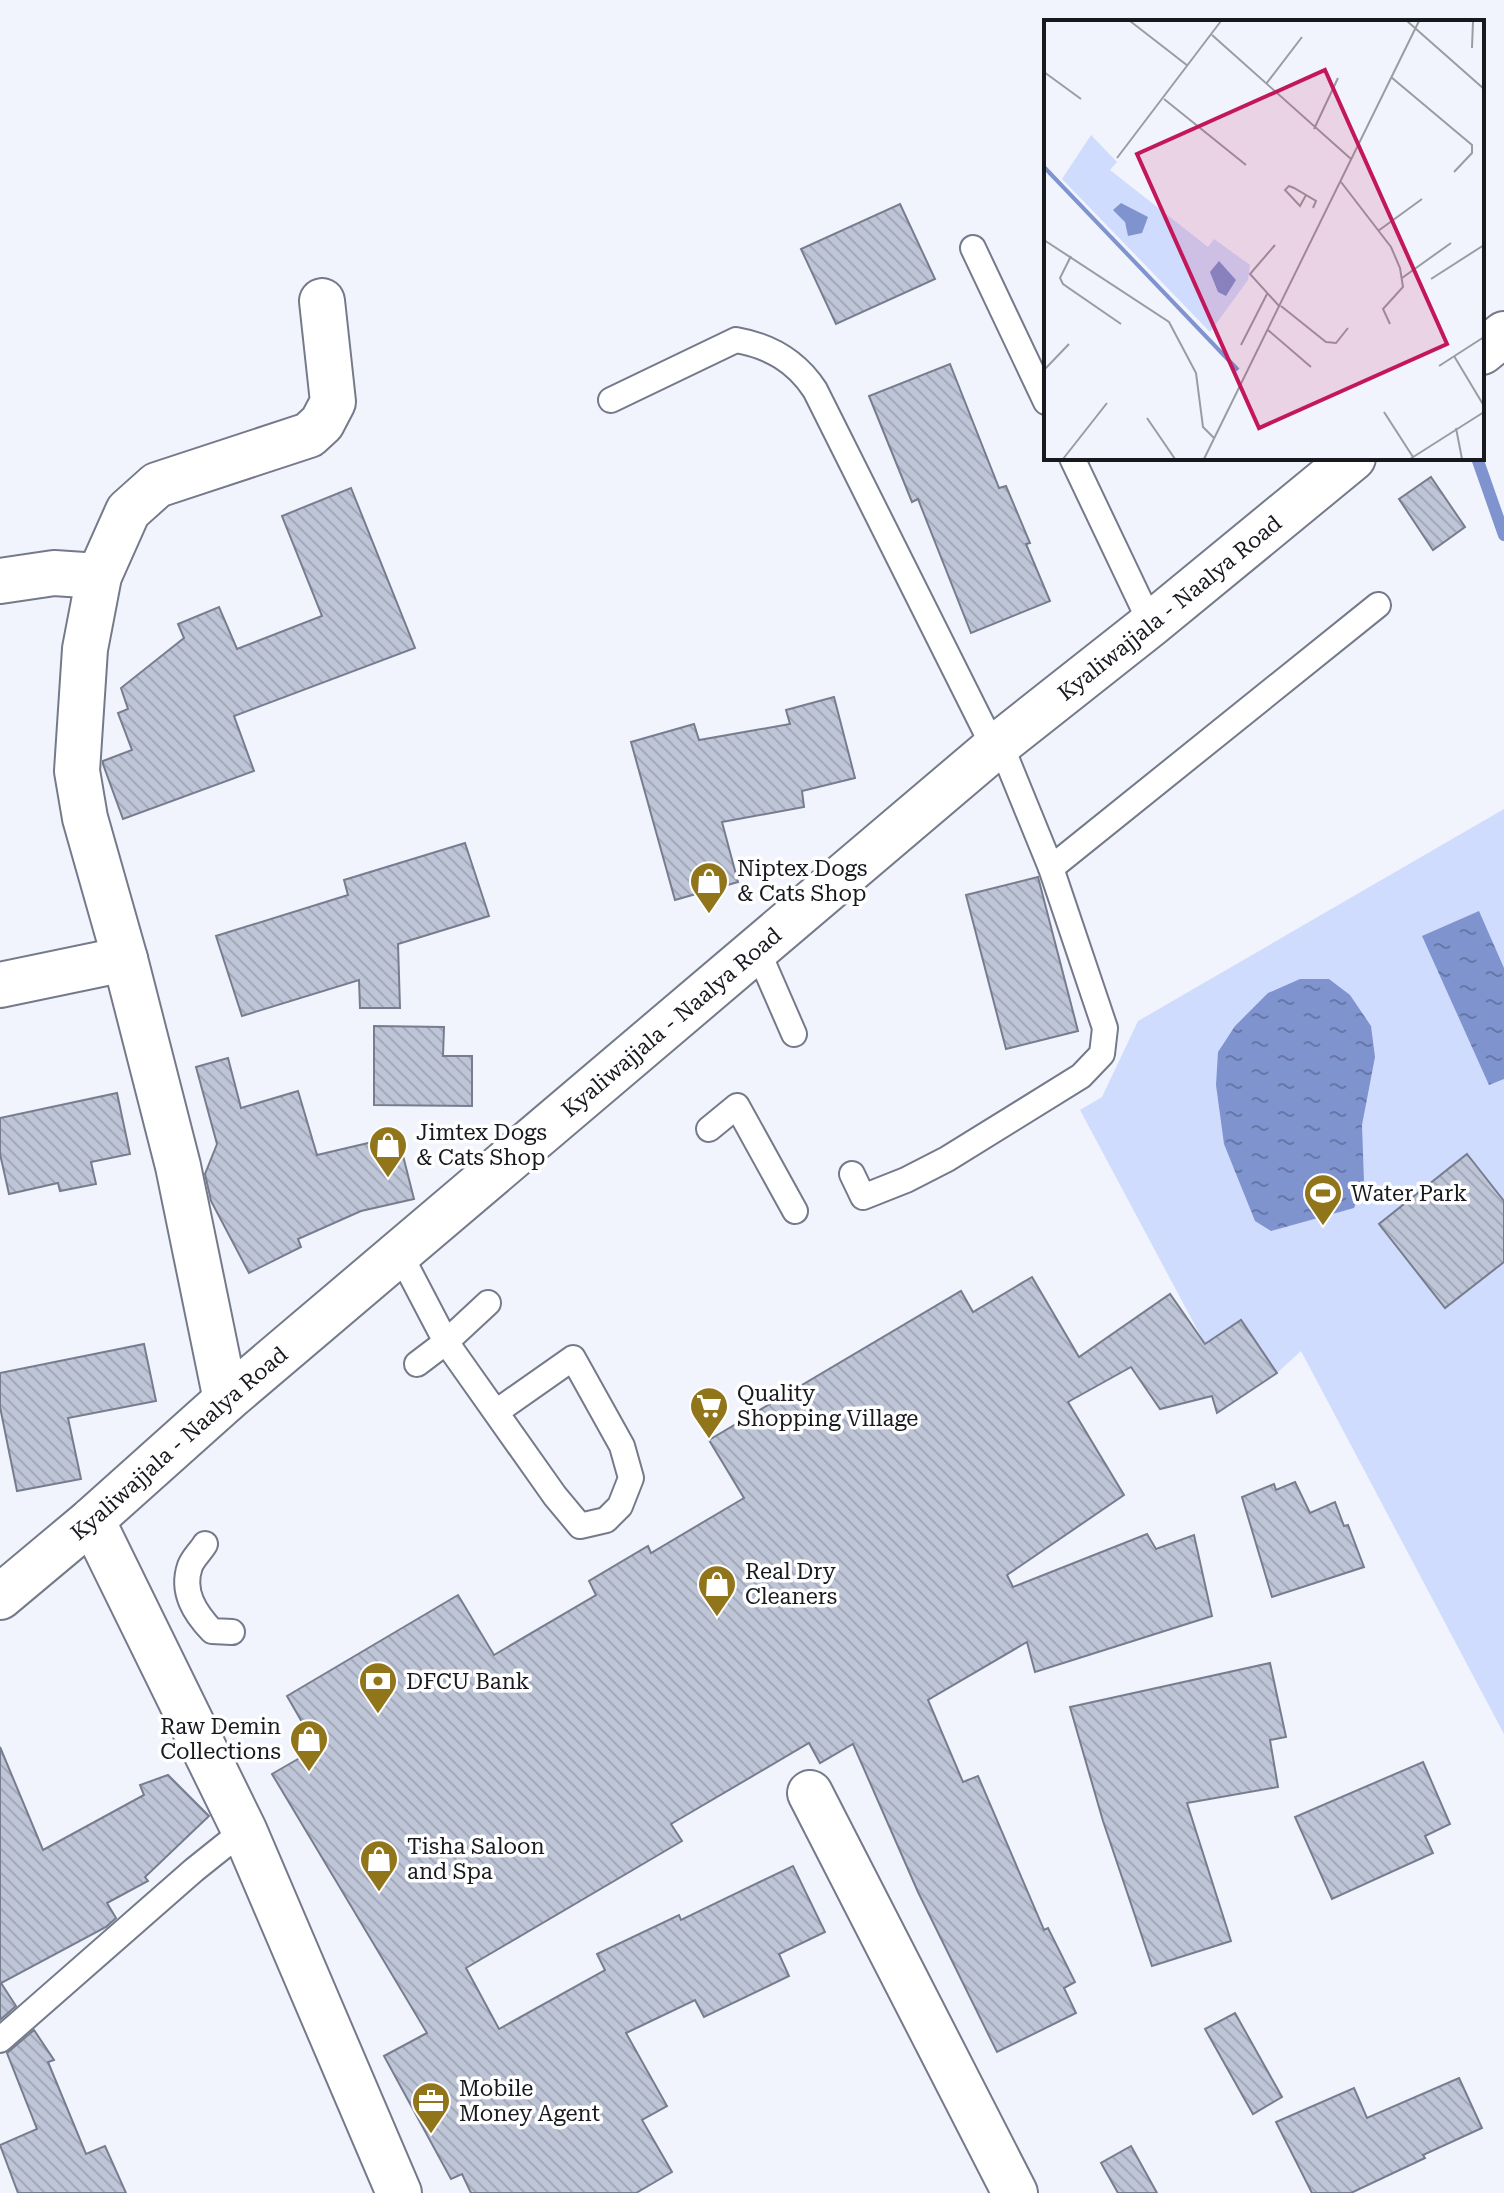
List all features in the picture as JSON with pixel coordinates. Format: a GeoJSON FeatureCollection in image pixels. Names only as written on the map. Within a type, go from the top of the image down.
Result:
{"type":"FeatureCollection","features":[{"type":"Feature","properties":{"kind":"street"},"geometry":{"type":"LineString","coordinates":[[226,1400],[178,1166],[85,818],[77,771],[85,649],[99,576],[128,511],[157,485],[309,435],[322,423],[333,402],[322,301]]}},
{"type":"Feature","properties":{"kind":"street"},"geometry":{"type":"LineString","coordinates":[[1484,350],[1504,334]]}},
{"type":"Feature","properties":{"kind":"street","name":"Kyaliwajjala - Naalya Road"},"geometry":{"type":"LineString","coordinates":[[0,1597],[92,1520],[226,1400],[997,746],[1351,460]]}},
{"type":"Feature","properties":{"kind":"street"},"geometry":{"type":"LineString","coordinates":[[0,581],[54,573],[99,576]]}},
{"type":"Feature","properties":{"kind":"street"},"geometry":{"type":"LineString","coordinates":[[0,985],[125,959]]}},
{"type":"Feature","properties":{"kind":"street"},"geometry":{"type":"LineString","coordinates":[[92,1520],[244,1830],[399,2193]]}},
{"type":"Feature","properties":{"kind":"street"},"geometry":{"type":"LineString","coordinates":[[810,1793],[1015,2193]]}},
{"type":"Feature","properties":{"kind":"lane"},"geometry":{"type":"LineString","coordinates":[[973,248],[1044,398]]}},
{"type":"Feature","properties":{"kind":"lane"},"geometry":{"type":"LineString","coordinates":[[611,400],[736,340],[754,343],[775,352],[804,374],[997,746],[1051,868],[1105,1028],[1102,1054],[1081,1076],[988,1135],[906,1180],[863,1197],[852,1174]]}},
{"type":"Feature","properties":{"kind":"lane"},"geometry":{"type":"LineString","coordinates":[[1073,460],[1151,624]]}},
{"type":"Feature","properties":{"kind":"lane"},"geometry":{"type":"LineString","coordinates":[[1051,868],[1378,605]]}},
{"type":"Feature","properties":{"kind":"lane"},"geometry":{"type":"LineString","coordinates":[[757,949],[785,1007],[794,1034]]}},
{"type":"Feature","properties":{"kind":"lane"},"geometry":{"type":"LineString","coordinates":[[709,1129],[737,1106],[795,1211]]}},
{"type":"Feature","properties":{"kind":"lane"},"geometry":{"type":"LineString","coordinates":[[400,1254],[446,1342],[555,1496],[580,1526],[606,1520],[620,1506],[631,1478],[622,1446],[573,1358],[496,1412]]}},
{"type":"Feature","properties":{"kind":"lane"},"geometry":{"type":"LineString","coordinates":[[417,1364],[488,1303]]}},
{"type":"Feature","properties":{"kind":"lane"},"geometry":{"type":"LineString","coordinates":[[205,1544],[190,1566],[187,1593],[196,1614],[212,1631],[232,1632]]}},
{"type":"Feature","properties":{"kind":"lane"},"geometry":{"type":"LineString","coordinates":[[0,2040],[244,1830]]}},
{"type":"Feature","properties":{"kind":"shaded area","name":"Water Park"},"geometry":{"type":"Polygon","coordinates":[[[1504,809],[1504,1734],[1301,1351],[1277,1373],[1241,1397],[1205,1344],[1080,1110],[1102,1097],[1138,1021],[1504,809]]]}},
{"type":"Feature","properties":{"kind":"water"},"geometry":{"type":"Polygon","coordinates":[[[1479,911],[1504,968],[1504,1079],[1489,1085],[1422,936],[1479,911]]]}},
{"type":"Feature","properties":{"kind":"water"},"geometry":{"type":"Polygon","coordinates":[[[1300,979],[1329,979],[1350,995],[1371,1026],[1375,1057],[1362,1125],[1364,1182],[1354,1208],[1271,1231],[1255,1221],[1224,1144],[1216,1085],[1218,1052],[1235,1026],[1268,993],[1300,979]]]}},
{"type":"Feature","properties":{"kind":"building"},"geometry":{"type":"Polygon","coordinates":[[[900,204],[935,279],[836,324],[801,249],[900,204]]]}},
{"type":"Feature","properties":{"kind":"building"},"geometry":{"type":"Polygon","coordinates":[[[950,364],[999,488],[1006,486],[1050,601],[971,633],[918,499],[912,502],[869,396],[950,364]]]}},
{"type":"Feature","properties":{"kind":"building"},"geometry":{"type":"Polygon","coordinates":[[[1431,477],[1465,527],[1433,550],[1399,499],[1431,477]]]}},
{"type":"Feature","properties":{"kind":"building"},"geometry":{"type":"Polygon","coordinates":[[[351,488],[415,648],[234,716],[254,771],[123,819],[103,764],[103,761],[132,750],[118,713],[128,709],[121,688],[184,638],[178,624],[219,607],[237,649],[322,616],[282,516],[351,488]]]}},
{"type":"Feature","properties":{"kind":"building"},"geometry":{"type":"Polygon","coordinates":[[[834,697],[855,778],[802,791],[804,807],[722,822],[738,882],[675,900],[631,742],[694,724],[699,740],[790,724],[786,710],[834,697]]]}},
{"type":"Feature","properties":{"kind":"building"},"geometry":{"type":"Polygon","coordinates":[[[465,843],[489,916],[398,944],[400,1008],[360,1008],[359,980],[242,1016],[216,936],[348,895],[344,880],[465,843]]]}},
{"type":"Feature","properties":{"kind":"building"},"geometry":{"type":"Polygon","coordinates":[[[1038,877],[1078,1031],[1006,1049],[966,895],[1038,877]]]}},
{"type":"Feature","properties":{"kind":"building"},"geometry":{"type":"Polygon","coordinates":[[[374,1026],[444,1027],[443,1056],[472,1056],[472,1106],[374,1105],[374,1026]]]}},
{"type":"Feature","properties":{"kind":"building"},"geometry":{"type":"Polygon","coordinates":[[[228,1058],[241,1108],[298,1091],[317,1155],[398,1136],[414,1199],[361,1211],[298,1239],[301,1247],[249,1273],[211,1201],[205,1174],[217,1144],[196,1067],[228,1058]]]}},
{"type":"Feature","properties":{"kind":"building"},"geometry":{"type":"Polygon","coordinates":[[[117,1093],[130,1154],[91,1162],[96,1184],[60,1191],[58,1183],[9,1194],[0,1154],[0,1118],[117,1093]]]}},
{"type":"Feature","properties":{"kind":"building"},"geometry":{"type":"Polygon","coordinates":[[[1467,1154],[1504,1201],[1504,1262],[1445,1308],[1379,1224],[1467,1154]]]}},
{"type":"Feature","properties":{"kind":"building"},"geometry":{"type":"Polygon","coordinates":[[[1032,1277],[1079,1357],[1170,1294],[1205,1344],[1241,1320],[1277,1373],[1217,1413],[1212,1396],[1160,1409],[1131,1367],[1068,1402],[1124,1495],[1007,1575],[1013,1587],[1147,1534],[1156,1549],[1194,1535],[1212,1616],[1035,1672],[1027,1642],[928,1700],[963,1782],[978,1776],[1044,1930],[1048,1928],[1075,1982],[1064,1988],[1076,2013],[997,2052],[918,1892],[853,1744],[820,1763],[809,1743],[671,1824],[682,1841],[466,1968],[499,2029],[605,1970],[597,1954],[679,1915],[681,1920],[793,1866],[825,1932],[779,1954],[789,1976],[704,2017],[695,2000],[626,2033],[667,2106],[642,2120],[672,2172],[636,2193],[471,2193],[462,2174],[451,2179],[384,2056],[427,2033],[272,1774],[317,1748],[287,1696],[458,1595],[494,1655],[596,1595],[589,1581],[648,1546],[651,1553],[744,1498],[709,1440],[961,1291],[973,1312],[1032,1277]]]}},
{"type":"Feature","properties":{"kind":"building"},"geometry":{"type":"Polygon","coordinates":[[[144,1344],[156,1401],[68,1418],[81,1479],[17,1491],[0,1407],[0,1373],[144,1344]]]}},
{"type":"Feature","properties":{"kind":"building"},"geometry":{"type":"Polygon","coordinates":[[[1295,1482],[1310,1513],[1335,1502],[1344,1526],[1348,1525],[1364,1567],[1272,1597],[1242,1497],[1274,1484],[1276,1490],[1295,1482]]]}},
{"type":"Feature","properties":{"kind":"building"},"geometry":{"type":"Polygon","coordinates":[[[1270,1663],[1286,1737],[1270,1740],[1278,1787],[1187,1803],[1231,1941],[1152,1966],[1103,1821],[1070,1707],[1270,1663]]]}},
{"type":"Feature","properties":{"kind":"building"},"geometry":{"type":"Polygon","coordinates":[[[0,1747],[43,1850],[144,1795],[140,1785],[168,1775],[209,1816],[145,1877],[148,1881],[107,1903],[116,1918],[106,1927],[1,1983],[16,2006],[0,2020],[0,1747]]]}},
{"type":"Feature","properties":{"kind":"building"},"geometry":{"type":"Polygon","coordinates":[[[1423,1762],[1450,1824],[1425,1836],[1433,1853],[1332,1899],[1295,1817],[1423,1762]]]}},
{"type":"Feature","properties":{"kind":"building"},"geometry":{"type":"Polygon","coordinates":[[[1235,2013],[1282,2097],[1253,2114],[1205,2029],[1235,2013]]]}},
{"type":"Feature","properties":{"kind":"building"},"geometry":{"type":"Polygon","coordinates":[[[34,2030],[54,2060],[48,2062],[86,2154],[105,2146],[126,2193],[18,2193],[0,2145],[37,2129],[7,2053],[34,2030]]]}},
{"type":"Feature","properties":{"kind":"building"},"geometry":{"type":"Polygon","coordinates":[[[1459,2078],[1482,2128],[1351,2193],[1312,2193],[1276,2122],[1354,2088],[1367,2118],[1459,2078]]]}},
{"type":"Feature","properties":{"kind":"building"},"geometry":{"type":"Polygon","coordinates":[[[1131,2146],[1157,2193],[1118,2193],[1101,2163],[1131,2146]]]}},
{"type":"Feature","properties":{"kind":"waterway"},"geometry":{"type":"LineString","coordinates":[[1478,460],[1504,535]]}},
{"type":"Feature","properties":{"kind":"place","name":"Niptex Dogs & Cats Shop"},"geometry":{"type":"Point","coordinates":[709,915]}},
{"type":"Feature","properties":{"kind":"place","name":"Jimtex Dogs & Cats Shop"},"geometry":{"type":"Point","coordinates":[388,1179]}},
{"type":"Feature","properties":{"kind":"place","name":"Water Park"},"geometry":{"type":"Point","coordinates":[1323,1227]}},
{"type":"Feature","properties":{"kind":"place","name":"Quality Shopping Village"},"geometry":{"type":"Point","coordinates":[709,1440]}},
{"type":"Feature","properties":{"kind":"place","name":"Real Dry Cleaners"},"geometry":{"type":"Point","coordinates":[717,1618]}},
{"type":"Feature","properties":{"kind":"place","name":"DFCU Bank"},"geometry":{"type":"Point","coordinates":[378,1715]}},
{"type":"Feature","properties":{"kind":"place","name":"Raw Demin Collections"},"geometry":{"type":"Point","coordinates":[309,1773]}},
{"type":"Feature","properties":{"kind":"place","name":"Tisha Saloon and Spa"},"geometry":{"type":"Point","coordinates":[379,1893]}},
{"type":"Feature","properties":{"kind":"place","name":"Mobile Money Agent"},"geometry":{"type":"Point","coordinates":[431,2135]}}]}
